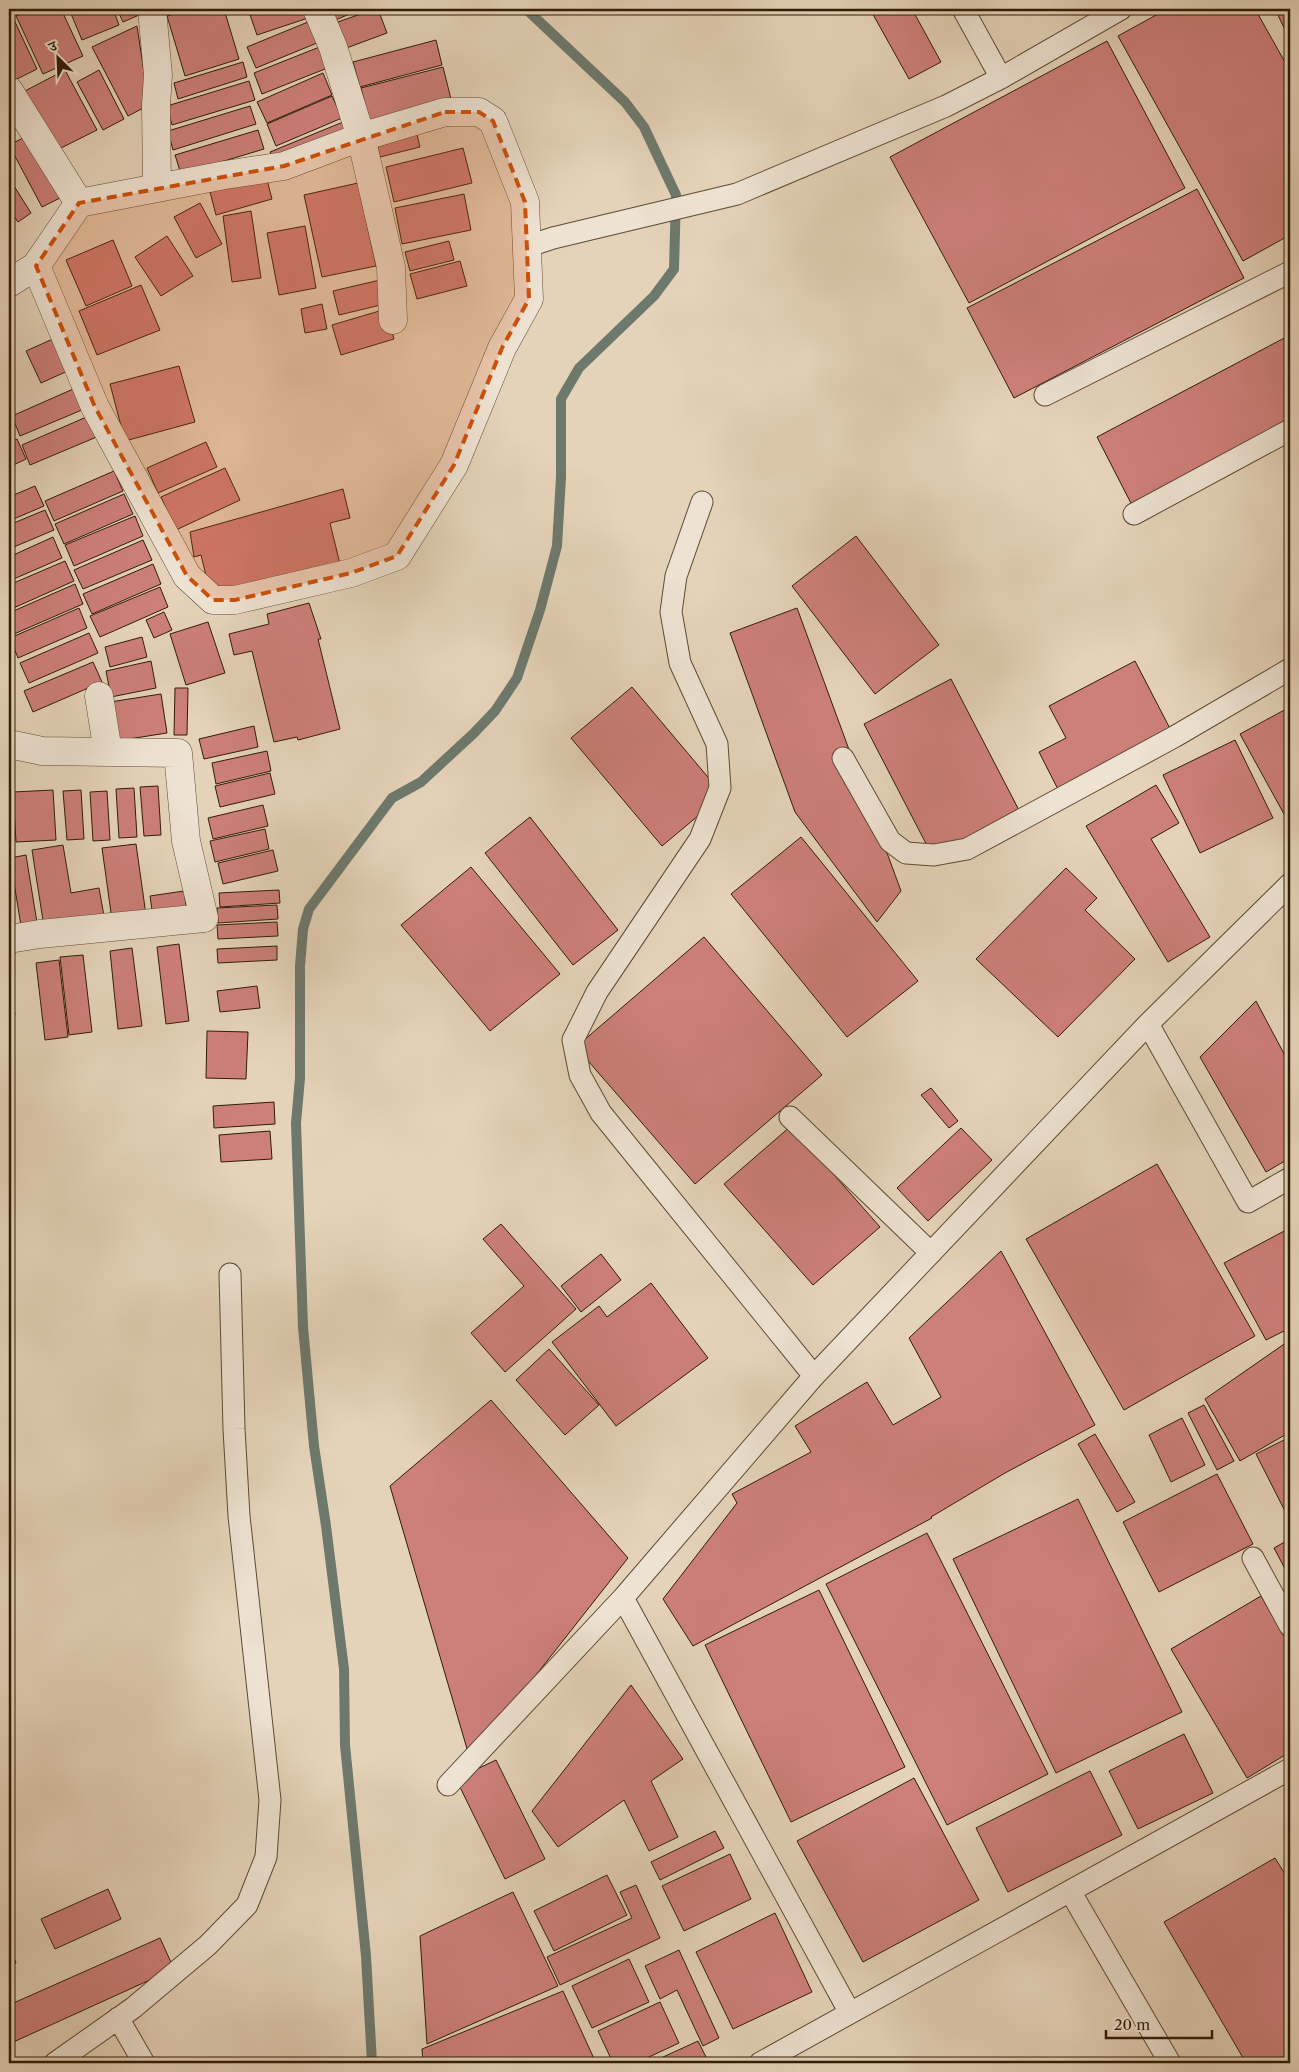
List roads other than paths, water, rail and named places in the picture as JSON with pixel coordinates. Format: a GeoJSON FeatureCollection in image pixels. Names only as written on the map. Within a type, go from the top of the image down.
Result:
{"type":"FeatureCollection","features":[{"type":"Feature","properties":{"kind":"street"},"geometry":{"type":"LineString","coordinates":[[152,9],[158,75],[156,105],[157,188]]}},
{"type":"Feature","properties":{"kind":"street"},"geometry":{"type":"LineString","coordinates":[[317,9],[333,47],[361,137],[391,266],[394,320]]}},
{"type":"Feature","properties":{"kind":"street"},"geometry":{"type":"LineString","coordinates":[[9,91],[78,203]]}},
{"type":"Feature","properties":{"kind":"street"},"geometry":{"type":"LineString","coordinates":[[9,283],[36,266],[78,203],[284,166],[361,137],[445,112],[479,112],[493,121],[525,202],[529,299],[502,348],[454,465],[397,556],[351,573],[235,600],[213,600],[187,576],[95,407],[36,266]]}},
{"type":"Feature","properties":{"kind":"street"},"geometry":{"type":"LineString","coordinates":[[99,696],[108,752]]}},
{"type":"Feature","properties":{"kind":"street"},"geometry":{"type":"LineString","coordinates":[[9,744],[42,751],[178,753],[186,841],[204,918],[40,934],[9,939]]}},
{"type":"Feature","properties":{"kind":"lane"},"geometry":{"type":"LineString","coordinates":[[964,9],[1001,78]]}},
{"type":"Feature","properties":{"kind":"lane"},"geometry":{"type":"LineString","coordinates":[[526,247],[553,238],[737,194],[946,106],[1001,78],[1121,9]]}},
{"type":"Feature","properties":{"kind":"lane"},"geometry":{"type":"LineString","coordinates":[[1045,395],[1290,272]]}},
{"type":"Feature","properties":{"kind":"lane"},"geometry":{"type":"LineString","coordinates":[[1134,514],[1290,430]]}},
{"type":"Feature","properties":{"kind":"lane"},"geometry":{"type":"LineString","coordinates":[[702,502],[676,576],[671,612],[680,663],[716,744],[720,788],[700,839],[597,992],[573,1040],[580,1075],[601,1113],[814,1376]]}},
{"type":"Feature","properties":{"kind":"lane"},"geometry":{"type":"LineString","coordinates":[[842,758],[890,842],[906,852],[934,855],[967,849],[1174,737],[1290,669]]}},
{"type":"Feature","properties":{"kind":"lane"},"geometry":{"type":"LineString","coordinates":[[448,1784],[623,1598],[814,1376],[1148,1024],[1290,884]]}},
{"type":"Feature","properties":{"kind":"lane"},"geometry":{"type":"LineString","coordinates":[[1148,1024],[1248,1202],[1290,1178]]}},
{"type":"Feature","properties":{"kind":"lane"},"geometry":{"type":"LineString","coordinates":[[790,1117],[930,1253]]}},
{"type":"Feature","properties":{"kind":"lane"},"geometry":{"type":"LineString","coordinates":[[55,2063],[118,2018],[208,1945],[247,1905],[266,1857],[270,1800],[239,1516],[234,1429],[230,1274]]}},
{"type":"Feature","properties":{"kind":"lane"},"geometry":{"type":"LineString","coordinates":[[1254,1558],[1290,1626]]}},
{"type":"Feature","properties":{"kind":"lane"},"geometry":{"type":"LineString","coordinates":[[623,1598],[850,2014]]}},
{"type":"Feature","properties":{"kind":"lane"},"geometry":{"type":"LineString","coordinates":[[760,2063],[1290,1769]]}},
{"type":"Feature","properties":{"kind":"lane"},"geometry":{"type":"LineString","coordinates":[[1070,1891],[1170,2063]]}},
{"type":"Feature","properties":{"kind":"lane"},"geometry":{"type":"LineString","coordinates":[[118,2018],[144,2063]]}},
{"type":"Feature","properties":{"kind":"waterway"},"geometry":{"type":"LineString","coordinates":[[372,2063],[366,1956],[345,1745],[344,1669],[314,1446],[303,1327],[296,1123],[300,1078],[300,966],[303,929],[309,909],[392,798],[421,782],[473,734],[495,711],[517,678],[540,610],[557,546],[561,477],[561,399],[579,368],[654,296],[674,269],[676,195],[644,127],[625,102],[526,9]]}}]}
